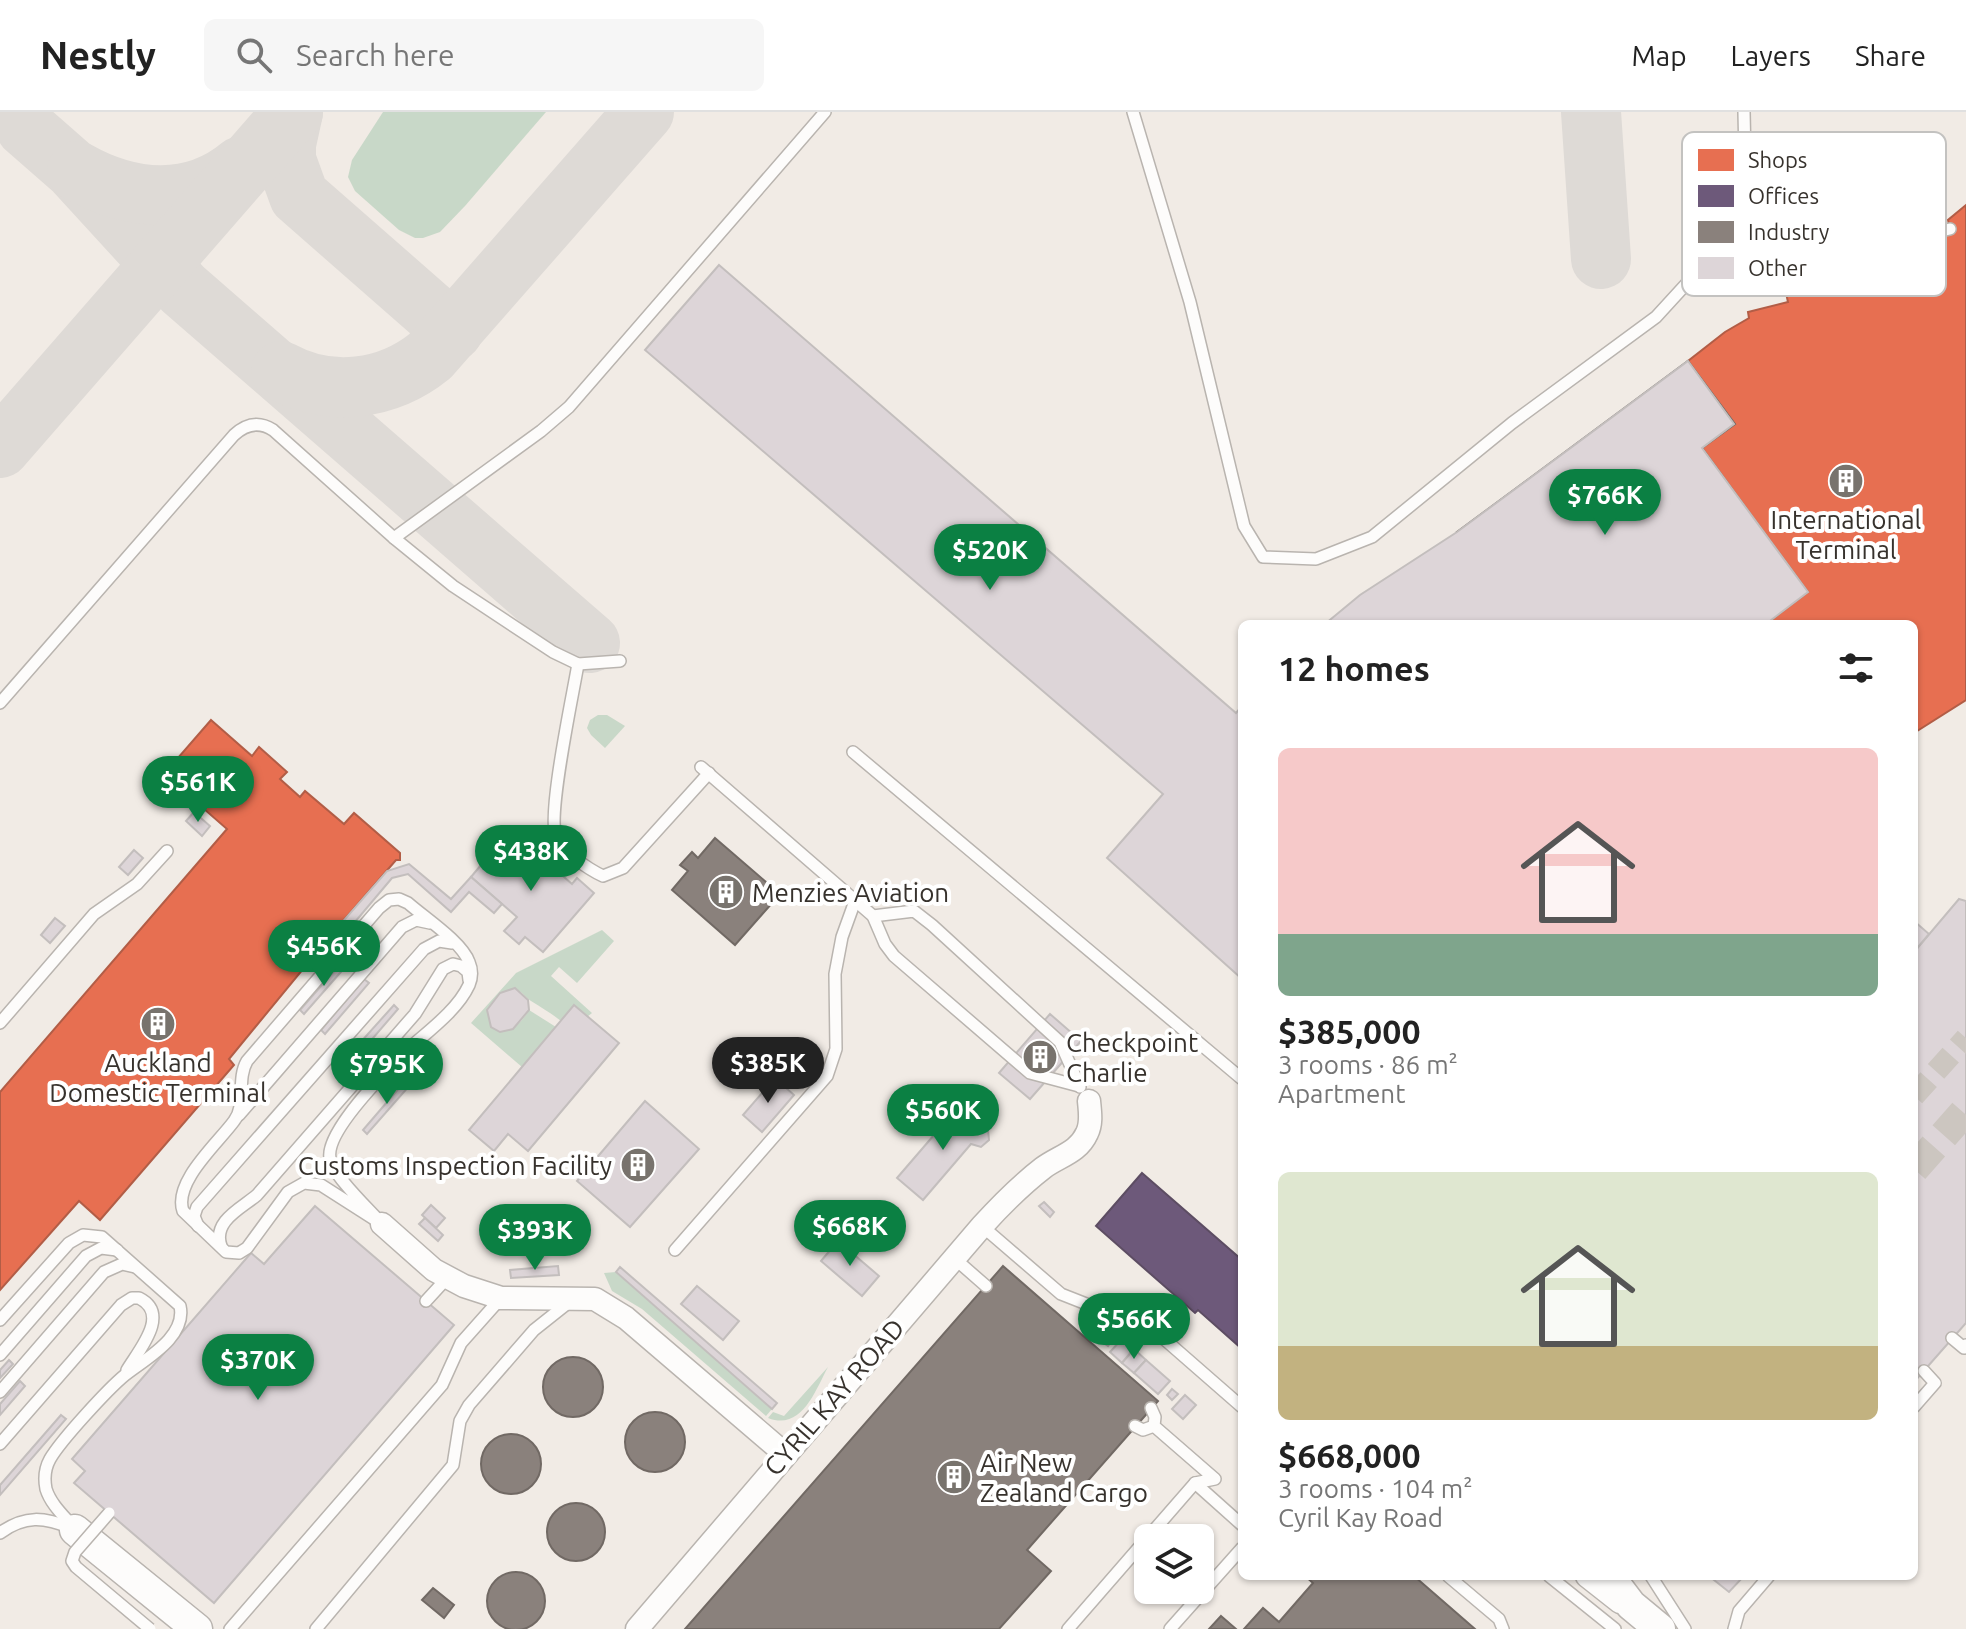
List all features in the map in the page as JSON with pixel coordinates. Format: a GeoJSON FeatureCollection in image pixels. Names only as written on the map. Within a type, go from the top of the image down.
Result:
{"type":"FeatureCollection","features":[{"type":"Feature","properties":{"kind":"street","name":"CYRIL KAY ROAD"},"geometry":{"type":"LineString","coordinates":[[637,1629],[982,1226],[1011,1195],[1080,1144],[1088,1131],[1084,1093]]}},
{"type":"Feature","properties":{"kind":"street"},"geometry":{"type":"LineString","coordinates":[[382,1224],[434,1270],[464,1286],[501,1298],[595,1299],[626,1318],[785,1454]]}},
{"type":"Feature","properties":{"kind":"street"},"geometry":{"type":"LineString","coordinates":[[75,1530],[197,1629]]}},
{"type":"Feature","properties":{"kind":"street"},"geometry":{"type":"LineString","coordinates":[[1592,1580],[1658,1629]]}},
{"type":"Feature","properties":{"kind":"street"},"geometry":{"type":"LineString","coordinates":[[1612,1580],[1631,1605],[1658,1629]]}},
{"type":"Feature","properties":{"kind":"lane"},"geometry":{"type":"LineString","coordinates":[[394,538],[541,431],[569,407],[825,112]]}},
{"type":"Feature","properties":{"kind":"lane"},"geometry":{"type":"LineString","coordinates":[[1133,112],[1190,302],[1244,526],[1263,557],[1316,559],[1372,537],[1512,423],[1656,317],[1682,289]]}},
{"type":"Feature","properties":{"kind":"lane"},"geometry":{"type":"LineString","coordinates":[[1744,112],[1744,132]]}},
{"type":"Feature","properties":{"kind":"lane"},"geometry":{"type":"LineString","coordinates":[[1946,230],[1950,229]]}},
{"type":"Feature","properties":{"kind":"lane"},"geometry":{"type":"LineString","coordinates":[[0,703],[234,435],[251,424],[273,430],[394,538],[460,591],[553,652],[578,664],[620,661]]}},
{"type":"Feature","properties":{"kind":"lane"},"geometry":{"type":"LineString","coordinates":[[578,664],[557,788],[554,832],[559,843],[592,871],[603,876],[623,868],[705,770],[873,916],[894,956],[1030,1073],[1084,1093]]}},
{"type":"Feature","properties":{"kind":"lane"},"geometry":{"type":"LineString","coordinates":[[853,752],[1238,1076]]}},
{"type":"Feature","properties":{"kind":"lane"},"geometry":{"type":"LineString","coordinates":[[0,1023],[94,914],[137,884],[167,851]]}},
{"type":"Feature","properties":{"kind":"lane"},"geometry":{"type":"LineString","coordinates":[[236,1118],[240,1081],[247,1061],[379,908],[389,900],[399,899],[456,944],[470,964],[472,974],[469,986],[456,1003],[393,1064],[339,1129],[330,1146],[333,1165],[382,1224]]}},
{"type":"Feature","properties":{"kind":"lane"},"geometry":{"type":"LineString","coordinates":[[675,1250],[827,1076],[836,1049],[835,974],[842,937],[855,901]]}},
{"type":"Feature","properties":{"kind":"lane"},"geometry":{"type":"LineString","coordinates":[[873,916],[914,911],[932,925],[1060,1042],[1084,1093]]}},
{"type":"Feature","properties":{"kind":"lane"},"geometry":{"type":"LineString","coordinates":[[382,1224],[321,1185],[304,1183],[288,1192],[247,1248],[235,1254],[225,1251],[183,1211],[181,1196],[202,1159],[402,927],[416,920],[432,924]]}},
{"type":"Feature","properties":{"kind":"lane"},"geometry":{"type":"LineString","coordinates":[[201,1229],[194,1216],[197,1207],[424,949],[439,941],[456,944]]}},
{"type":"Feature","properties":{"kind":"lane"},"geometry":{"type":"LineString","coordinates":[[225,1251],[218,1236],[221,1228],[240,1206],[257,1195],[415,1014],[443,969],[453,964],[465,968],[469,986]]}},
{"type":"Feature","properties":{"kind":"lane"},"geometry":{"type":"LineString","coordinates":[[982,1226],[1061,1294],[1155,1331],[1238,1404]]}},
{"type":"Feature","properties":{"kind":"lane"},"geometry":{"type":"LineString","coordinates":[[0,1320],[75,1238],[97,1235],[175,1300],[182,1314],[176,1329],[159,1350],[122,1377]]}},
{"type":"Feature","properties":{"kind":"lane"},"geometry":{"type":"LineString","coordinates":[[0,1355],[86,1256],[101,1248],[118,1251]]}},
{"type":"Feature","properties":{"kind":"lane"},"geometry":{"type":"LineString","coordinates":[[954,1258],[986,1286]]}},
{"type":"Feature","properties":{"kind":"lane"},"geometry":{"type":"LineString","coordinates":[[0,1392],[104,1272],[122,1264],[140,1269]]}},
{"type":"Feature","properties":{"kind":"lane"},"geometry":{"type":"LineString","coordinates":[[426,1301],[448,1277]]}},
{"type":"Feature","properties":{"kind":"lane"},"geometry":{"type":"LineString","coordinates":[[316,1629],[453,1465],[460,1421],[469,1405],[534,1330],[575,1297]]}},
{"type":"Feature","properties":{"kind":"lane"},"geometry":{"type":"LineString","coordinates":[[0,1444],[121,1305],[132,1298],[139,1298],[150,1307],[154,1321],[151,1330],[122,1377],[57,1449],[46,1468],[50,1498],[75,1530]]}},
{"type":"Feature","properties":{"kind":"lane"},"geometry":{"type":"LineString","coordinates":[[230,1629],[442,1385],[461,1343],[501,1298]]}},
{"type":"Feature","properties":{"kind":"lane"},"geometry":{"type":"LineString","coordinates":[[1952,1338],[1964,1348],[1966,1345]]}},
{"type":"Feature","properties":{"kind":"lane"},"geometry":{"type":"LineString","coordinates":[[1918,1402],[1935,1383],[1924,1371]]}},
{"type":"Feature","properties":{"kind":"lane"},"geometry":{"type":"LineString","coordinates":[[1151,1408],[1155,1417],[1154,1426]]}},
{"type":"Feature","properties":{"kind":"lane"},"geometry":{"type":"LineString","coordinates":[[1135,1426],[1143,1430],[1154,1426]]}},
{"type":"Feature","properties":{"kind":"lane"},"geometry":{"type":"LineString","coordinates":[[1068,1629],[1195,1483],[1215,1479],[1154,1426]]}},
{"type":"Feature","properties":{"kind":"lane"},"geometry":{"type":"LineString","coordinates":[[1195,1483],[1238,1521]]}},
{"type":"Feature","properties":{"kind":"lane"},"geometry":{"type":"LineString","coordinates":[[109,1513],[75,1552],[72,1561],[150,1629]]}},
{"type":"Feature","properties":{"kind":"lane"},"geometry":{"type":"LineString","coordinates":[[0,1533],[32,1518],[52,1520],[75,1530]]}},
{"type":"Feature","properties":{"kind":"lane"},"geometry":{"type":"LineString","coordinates":[[1170,1629],[1238,1552]]}},
{"type":"Feature","properties":{"kind":"lane"},"geometry":{"type":"LineString","coordinates":[[1453,1580],[1499,1619],[1503,1629]]}},
{"type":"Feature","properties":{"kind":"lane"},"geometry":{"type":"LineString","coordinates":[[1554,1580],[1615,1629]]}},
{"type":"Feature","properties":{"kind":"lane"},"geometry":{"type":"LineString","coordinates":[[1654,1580],[1685,1629]]}},
{"type":"Feature","properties":{"kind":"lane"},"geometry":{"type":"LineString","coordinates":[[1734,1629],[1739,1611],[1766,1580]]}},
{"type":"Feature","properties":{"kind":"green space"},"geometry":{"type":"Polygon","coordinates":[[[383,112],[546,112],[440,232],[415,238],[399,230],[355,191],[348,177],[352,160],[383,112]]]}},
{"type":"Feature","properties":{"kind":"green space"},"geometry":{"type":"Polygon","coordinates":[[[598,715],[607,715],[625,726],[605,748],[587,728],[590,720],[598,715]]]}},
{"type":"Feature","properties":{"kind":"green space"},"geometry":{"type":"Polygon","coordinates":[[[602,930],[614,941],[577,983],[559,967],[551,976],[592,1013],[587,1017],[574,1005],[561,1021],[515,988],[500,995],[491,1005],[489,1015],[498,1029],[507,1030],[518,1024],[529,1010],[556,1027],[522,1067],[471,1023],[516,973],[602,930]]]}},
{"type":"Feature","properties":{"kind":"green space"},"geometry":{"type":"Polygon","coordinates":[[[616,1272],[772,1409],[766,1416],[642,1309],[612,1291],[604,1273],[616,1272]]]}},
{"type":"Feature","properties":{"kind":"green space"},"geometry":{"type":"Polygon","coordinates":[[[828,1367],[812,1397],[798,1414],[780,1421],[768,1418],[773,1412],[784,1416],[828,1367]]]}},
{"type":"Feature","properties":{"kind":"building: Shops","name":"International Terminal"},"geometry":{"type":"Polygon","coordinates":[[[1966,205],[1966,700],[1918,730],[1918,620],[1771,620],[1808,592],[1702,448],[1734,424],[1688,361],[1749,318],[1748,312],[1788,302],[1787,296],[1946,296],[1948,220],[1966,205]]]}},
{"type":"Feature","properties":{"kind":"building: Shops","name":"Auckland Domestic Terminal"},"geometry":{"type":"Polygon","coordinates":[[[211,720],[252,756],[259,747],[287,772],[280,779],[300,797],[305,791],[344,824],[354,813],[400,853],[400,860],[396,860],[331,935],[229,1059],[234,1065],[100,1220],[79,1201],[0,1290],[0,1092],[227,829],[164,774],[211,720]]]}},
{"type":"Feature","properties":{"kind":"building: Offices"},"geometry":{"type":"Polygon","coordinates":[[[1142,1173],[1238,1257],[1238,1345],[1198,1310],[1195,1313],[1096,1226],[1142,1173]]]}},
{"type":"Feature","properties":{"kind":"building: Industry"},"geometry":{"type":"Polygon","coordinates":[[[1688,361],[1735,424],[1702,448],[1750,514],[1606,620],[1521,620],[1457,532],[1688,361]]]}},
{"type":"Feature","properties":{"kind":"building: Industry","name":"Menzies Aviation"},"geometry":{"type":"Polygon","coordinates":[[[715,838],[780,894],[735,945],[672,890],[688,871],[680,865],[692,852],[698,858],[715,838]]]}},
{"type":"Feature","properties":{"kind":"building: Industry","name":"Air New Zealand Cargo"},"geometry":{"type":"Polygon","coordinates":[[[1003,1266],[1158,1401],[1027,1550],[1051,1571],[999,1629],[685,1629],[1003,1266]]]}},
{"type":"Feature","properties":{"kind":"building: Industry"},"geometry":{"type":"Polygon","coordinates":[[[573,1357],[584,1359],[594,1366],[601,1376],[601,1398],[594,1408],[584,1415],[573,1417],[562,1415],[552,1408],[545,1398],[543,1387],[545,1376],[552,1366],[562,1359],[573,1357]]]}},
{"type":"Feature","properties":{"kind":"building: Industry"},"geometry":{"type":"Polygon","coordinates":[[[655,1412],[676,1421],[685,1442],[676,1463],[655,1472],[634,1463],[625,1442],[634,1421],[655,1412]]]}},
{"type":"Feature","properties":{"kind":"building: Industry"},"geometry":{"type":"Polygon","coordinates":[[[511,1434],[532,1443],[541,1464],[532,1485],[511,1494],[490,1485],[481,1464],[490,1443],[511,1434]]]}},
{"type":"Feature","properties":{"kind":"building: Industry"},"geometry":{"type":"Polygon","coordinates":[[[576,1503],[587,1505],[596,1512],[603,1521],[603,1543],[596,1552],[587,1559],[576,1561],[565,1559],[556,1552],[549,1543],[547,1532],[549,1521],[556,1512],[565,1505],[576,1503]]]}},
{"type":"Feature","properties":{"kind":"building: Industry"},"geometry":{"type":"Polygon","coordinates":[[[516,1572],[527,1574],[536,1581],[543,1590],[543,1612],[536,1621],[527,1628],[516,1630],[505,1628],[496,1621],[489,1612],[487,1601],[489,1590],[496,1581],[505,1574],[516,1572]]]}},
{"type":"Feature","properties":{"kind":"building: Industry"},"geometry":{"type":"Polygon","coordinates":[[[1310,1580],[1419,1580],[1475,1629],[1244,1629],[1263,1608],[1279,1622],[1313,1583],[1310,1580]]]}},
{"type":"Feature","properties":{"kind":"building: Industry"},"geometry":{"type":"Polygon","coordinates":[[[433,1588],[454,1605],[444,1618],[422,1600],[433,1588]]]}},
{"type":"Feature","properties":{"kind":"building: Industry"},"geometry":{"type":"Polygon","coordinates":[[[1221,1616],[1236,1629],[1209,1629],[1221,1616]]]}},
{"type":"Feature","properties":{"kind":"building: Other"},"geometry":{"type":"Polygon","coordinates":[[[719,265],[1236,713],[1238,711],[1238,975],[1107,858],[1163,794],[645,350],[719,265]]]}},
{"type":"Feature","properties":{"kind":"building: Other"},"geometry":{"type":"Polygon","coordinates":[[[1688,361],[1734,424],[1702,448],[1808,592],[1771,620],[1330,620],[1360,595],[1457,532],[1688,361]]]}},
{"type":"Feature","properties":{"kind":"building: Other"},"geometry":{"type":"Polygon","coordinates":[[[194,812],[210,826],[202,836],[186,821],[194,812]]]}},
{"type":"Feature","properties":{"kind":"building: Other"},"geometry":{"type":"Polygon","coordinates":[[[502,840],[516,851],[524,842],[572,884],[577,878],[594,893],[543,952],[525,937],[519,944],[504,931],[517,917],[471,877],[502,840]]]}},
{"type":"Feature","properties":{"kind":"building: Other"},"geometry":{"type":"Polygon","coordinates":[[[134,850],[143,858],[128,875],[119,867],[134,850]]]}},
{"type":"Feature","properties":{"kind":"building: Other"},"geometry":{"type":"Polygon","coordinates":[[[409,864],[451,899],[471,877],[502,904],[494,913],[469,892],[451,912],[408,874],[392,878],[339,941],[331,935],[387,871],[409,864]]]}},
{"type":"Feature","properties":{"kind":"building: Other"},"geometry":{"type":"Polygon","coordinates":[[[1959,899],[1966,901],[1966,1323],[1918,1377],[1918,947],[1959,899]]]}},
{"type":"Feature","properties":{"kind":"building: Other"},"geometry":{"type":"Polygon","coordinates":[[[55,918],[65,926],[50,943],[41,935],[55,918]]]}},
{"type":"Feature","properties":{"kind":"building: Other"},"geometry":{"type":"Polygon","coordinates":[[[1918,924],[1929,934],[1918,947],[1918,924]]]}},
{"type":"Feature","properties":{"kind":"building: Other"},"geometry":{"type":"Polygon","coordinates":[[[343,961],[347,965],[304,1014],[300,1010],[343,961]]]}},
{"type":"Feature","properties":{"kind":"building: Other"},"geometry":{"type":"Polygon","coordinates":[[[364,979],[369,983],[325,1034],[321,1030],[364,979]]]}},
{"type":"Feature","properties":{"kind":"building: Other"},"geometry":{"type":"Polygon","coordinates":[[[515,988],[528,1000],[529,1010],[513,1029],[500,1032],[491,1027],[487,1010],[500,993],[515,988]]]}},
{"type":"Feature","properties":{"kind":"building: Other"},"geometry":{"type":"Polygon","coordinates":[[[394,1005],[398,1009],[355,1059],[350,1054],[394,1005]]]}},
{"type":"Feature","properties":{"kind":"building: Other"},"geometry":{"type":"Polygon","coordinates":[[[574,1005],[619,1043],[528,1151],[508,1134],[494,1151],[469,1130],[574,1005]]]}},
{"type":"Feature","properties":{"kind":"building: Other","name":"Checkpoint Charlie"},"geometry":{"type":"Polygon","coordinates":[[[1050,1014],[1081,1041],[1030,1099],[999,1073],[1050,1014]]]}},
{"type":"Feature","properties":{"kind":"building: Other"},"geometry":{"type":"Polygon","coordinates":[[[775,1078],[794,1095],[762,1132],[743,1115],[775,1078]]]}},
{"type":"Feature","properties":{"kind":"building: Other"},"geometry":{"type":"Polygon","coordinates":[[[406,1080],[411,1084],[367,1134],[363,1130],[406,1080]]]}},
{"type":"Feature","properties":{"kind":"building: Other","name":"Customs Inspection Facility"},"geometry":{"type":"Polygon","coordinates":[[[645,1101],[699,1149],[630,1227],[577,1181],[645,1101]]]}},
{"type":"Feature","properties":{"kind":"building: Other"},"geometry":{"type":"Polygon","coordinates":[[[959,1106],[988,1130],[989,1140],[981,1147],[971,1144],[923,1200],[897,1178],[959,1106]]]}},
{"type":"Feature","properties":{"kind":"building: Other"},"geometry":{"type":"Polygon","coordinates":[[[1044,1202],[1054,1212],[1050,1217],[1039,1206],[1044,1202]]]}},
{"type":"Feature","properties":{"kind":"building: Other"},"geometry":{"type":"Polygon","coordinates":[[[431,1205],[445,1218],[436,1228],[422,1215],[431,1205]]]}},
{"type":"Feature","properties":{"kind":"building: Other"},"geometry":{"type":"Polygon","coordinates":[[[315,1206],[454,1325],[214,1603],[74,1483],[85,1471],[72,1459],[251,1253],[264,1264],[315,1206]]]}},
{"type":"Feature","properties":{"kind":"building: Other"},"geometry":{"type":"Polygon","coordinates":[[[425,1218],[443,1235],[438,1241],[419,1224],[425,1218]]]}},
{"type":"Feature","properties":{"kind":"building: Other"},"geometry":{"type":"Polygon","coordinates":[[[838,1241],[879,1276],[862,1296],[821,1261],[838,1241]]]}},
{"type":"Feature","properties":{"kind":"building: Other"},"geometry":{"type":"Polygon","coordinates":[[[558,1266],[559,1275],[511,1278],[510,1270],[558,1266]]]}},
{"type":"Feature","properties":{"kind":"building: Other"},"geometry":{"type":"Polygon","coordinates":[[[620,1267],[777,1403],[772,1409],[616,1272],[620,1267]]]}},
{"type":"Feature","properties":{"kind":"building: Other"},"geometry":{"type":"Polygon","coordinates":[[[697,1286],[739,1321],[723,1340],[681,1304],[697,1286]]]}},
{"type":"Feature","properties":{"kind":"building: Other"},"geometry":{"type":"Polygon","coordinates":[[[1097,1329],[1112,1340],[1108,1346],[1093,1335],[1097,1329]]]}},
{"type":"Feature","properties":{"kind":"building: Other"},"geometry":{"type":"Polygon","coordinates":[[[1122,1339],[1134,1349],[1122,1363],[1110,1352],[1122,1339]]]}},
{"type":"Feature","properties":{"kind":"building: Other"},"geometry":{"type":"Polygon","coordinates":[[[1134,1349],[1146,1360],[1134,1373],[1122,1363],[1134,1349]]]}},
{"type":"Feature","properties":{"kind":"building: Other"},"geometry":{"type":"Polygon","coordinates":[[[9,1360],[13,1364],[0,1378],[0,1370],[9,1360]]]}},
{"type":"Feature","properties":{"kind":"building: Other"},"geometry":{"type":"Polygon","coordinates":[[[1146,1360],[1170,1381],[1158,1394],[1134,1373],[1146,1360]]]}},
{"type":"Feature","properties":{"kind":"building: Other"},"geometry":{"type":"Polygon","coordinates":[[[20,1381],[25,1386],[0,1415],[0,1404],[20,1381]]]}},
{"type":"Feature","properties":{"kind":"building: Other"},"geometry":{"type":"Polygon","coordinates":[[[1172,1389],[1178,1394],[1172,1400],[1167,1395],[1172,1389]]]}},
{"type":"Feature","properties":{"kind":"building: Other"},"geometry":{"type":"Polygon","coordinates":[[[1185,1395],[1196,1405],[1183,1419],[1172,1409],[1185,1395]]]}},
{"type":"Feature","properties":{"kind":"building: Other"},"geometry":{"type":"Polygon","coordinates":[[[61,1415],[66,1419],[0,1495],[0,1485],[61,1415]]]}},
{"type":"Feature","properties":{"kind":"building: Other"},"geometry":{"type":"Polygon","coordinates":[[[1714,1580],[1740,1580],[1729,1592],[1714,1580]]]}},
{"type":"Feature","properties":{"kind":"taxiway"},"geometry":{"type":"LineString","coordinates":[[16,112],[26,128],[74,170],[183,289],[590,643]]}},
{"type":"Feature","properties":{"kind":"taxiway"},"geometry":{"type":"LineString","coordinates":[[293,112],[286,160],[299,196],[453,331]]}},
{"type":"Feature","properties":{"kind":"taxiway"},"geometry":{"type":"LineString","coordinates":[[0,448],[293,112]]}},
{"type":"Feature","properties":{"kind":"taxiway"},"geometry":{"type":"LineString","coordinates":[[281,371],[300,380],[339,387],[377,383],[414,368],[430,356],[644,112]]}},
{"type":"Feature","properties":{"kind":"taxiway"},"geometry":{"type":"LineString","coordinates":[[1591,112],[1601,259]]}},
{"type":"Feature","properties":{"kind":"taxiway"},"geometry":{"type":"LineString","coordinates":[[77,171],[118,189],[160,195],[182,194],[202,188],[241,166]]}},
{"type":"Feature","properties":{"kind":"tunnel"},"geometry":{"type":"LineString","coordinates":[[1918,1092],[1966,1038]]}},
{"type":"Feature","properties":{"kind":"tunnel"},"geometry":{"type":"LineString","coordinates":[[1918,1164],[1966,1110]]}},
{"type":"Feature","properties":{"kind":"place","name":"International Terminal"},"geometry":{"type":"Point","coordinates":[1846,481]}},
{"type":"Feature","properties":{"kind":"place","name":"Menzies Aviation"},"geometry":{"type":"Point","coordinates":[726,892]}},
{"type":"Feature","properties":{"kind":"place","name":"Auckland Domestic Terminal"},"geometry":{"type":"Point","coordinates":[158,1024]}},
{"type":"Feature","properties":{"kind":"place","name":"Checkpoint Charlie"},"geometry":{"type":"Point","coordinates":[1040,1057]}},
{"type":"Feature","properties":{"kind":"place","name":"Customs Inspection Facility"},"geometry":{"type":"Point","coordinates":[638,1165]}},
{"type":"Feature","properties":{"kind":"place","name":"Air New Zealand Cargo"},"geometry":{"type":"Point","coordinates":[954,1477]}}]}
